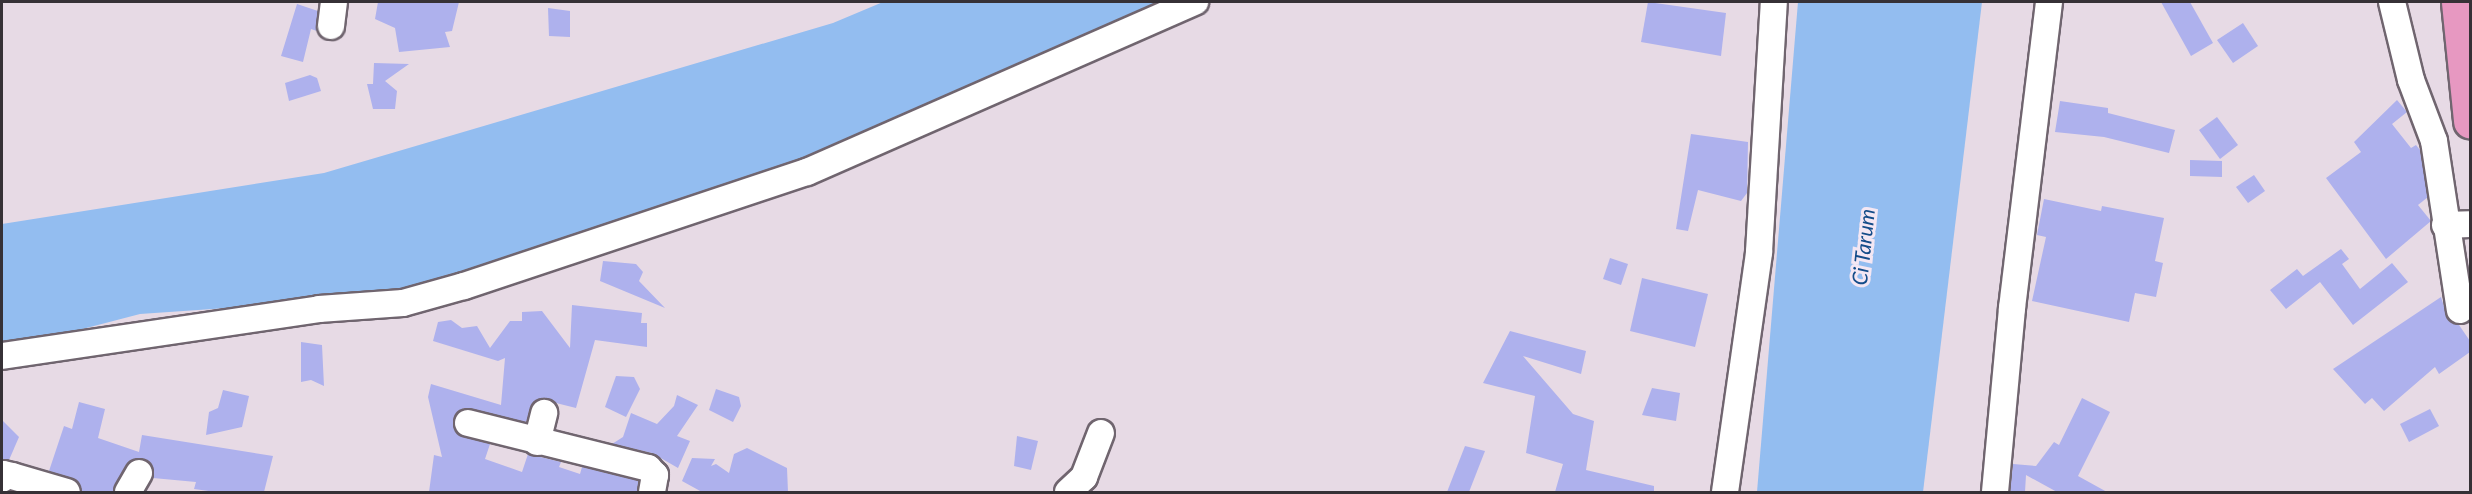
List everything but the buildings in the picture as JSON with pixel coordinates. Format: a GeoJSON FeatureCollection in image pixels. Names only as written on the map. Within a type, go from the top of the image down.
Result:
{"type":"FeatureCollection","features":[{"type":"Feature","properties":{"kind":"main road"},"geometry":{"type":"LineString","coordinates":[[2458,2],[2470,121]]}},
{"type":"Feature","properties":{"kind":"street"},"geometry":{"type":"LineString","coordinates":[[2,356],[320,309],[403,303],[464,286],[807,172],[1195,2]]}},
{"type":"Feature","properties":{"kind":"street"},"geometry":{"type":"LineString","coordinates":[[1725,492],[1759,252],[1774,2]]}},
{"type":"Feature","properties":{"kind":"street"},"geometry":{"type":"LineString","coordinates":[[1995,492],[2012,308],[2049,2]]}},
{"type":"Feature","properties":{"kind":"street"},"geometry":{"type":"LineString","coordinates":[[2392,2],[2411,80],[2434,141],[2444,188],[2445,225],[2460,310]]}},
{"type":"Feature","properties":{"kind":"street"},"geometry":{"type":"LineString","coordinates":[[2445,225],[2470,224]]}},
{"type":"Feature","properties":{"kind":"street"},"geometry":{"type":"LineString","coordinates":[[537,442],[544,413]]}},
{"type":"Feature","properties":{"kind":"street"},"geometry":{"type":"LineString","coordinates":[[468,423],[648,468],[655,475],[652,492]]}},
{"type":"Feature","properties":{"kind":"street"},"geometry":{"type":"LineString","coordinates":[[1068,492],[1084,477],[1101,433]]}},
{"type":"Feature","properties":{"kind":"street"},"geometry":{"type":"LineString","coordinates":[[2,476],[67,492]]}},
{"type":"Feature","properties":{"kind":"water"},"geometry":{"type":"Polygon","coordinates":[[[883,2],[1173,2],[750,187],[480,273],[389,297],[140,314],[2,350],[2,224],[324,173],[833,23],[883,2]]]}},
{"type":"Feature","properties":{"kind":"water","name":"Ci Tarum"},"geometry":{"type":"Polygon","coordinates":[[[1798,2],[1982,2],[1923,492],[1757,492],[1798,2]]]}}]}
